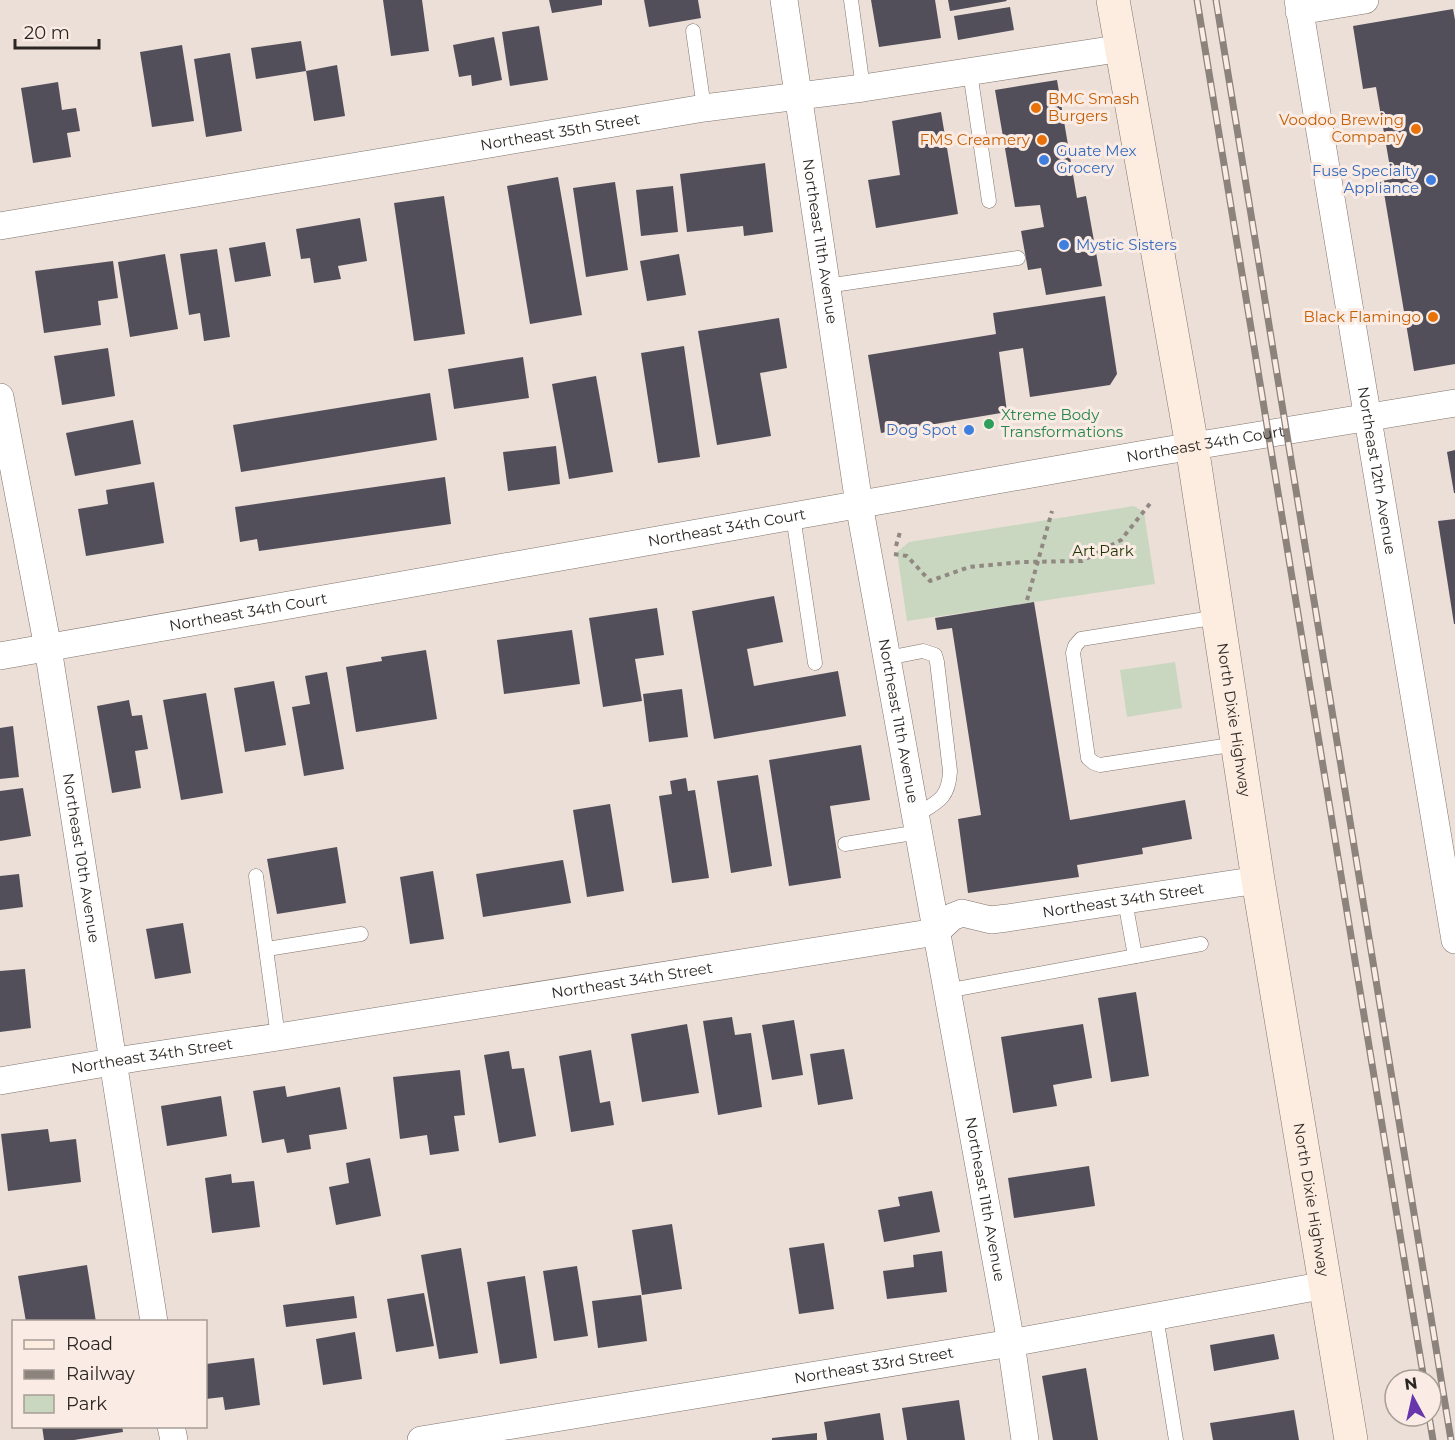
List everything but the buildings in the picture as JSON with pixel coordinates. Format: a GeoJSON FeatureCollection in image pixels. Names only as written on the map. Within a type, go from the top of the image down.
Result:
{"type":"FeatureCollection","features":[{"type":"Feature","properties":{"kind":"main road","name":"North Dixie Highway"},"geometry":{"type":"LineString","coordinates":[[1113,0],[1192,446],[1258,880],[1351,1440]]}},
{"type":"Feature","properties":{"kind":"street","name":"Northeast 11th Avenue"},"geometry":{"type":"LineString","coordinates":[[784,0],[859,504],[1011,1343],[1025,1440]]}},
{"type":"Feature","properties":{"kind":"street"},"geometry":{"type":"LineString","coordinates":[[1299,5],[1365,0]]}},
{"type":"Feature","properties":{"kind":"street","name":"Northeast 12th Avenue"},"geometry":{"type":"LineString","coordinates":[[1299,5],[1368,418],[1444,821],[1455,940]]}},
{"type":"Feature","properties":{"kind":"street","name":"Northeast 35th Street"},"geometry":{"type":"LineString","coordinates":[[0,226],[704,108],[863,88],[1123,48]]}},
{"type":"Feature","properties":{"kind":"street","name":"Northeast 10th Avenue"},"geometry":{"type":"LineString","coordinates":[[0,397],[48,648],[154,1320]]}},
{"type":"Feature","properties":{"kind":"street","name":"Northeast 34th Court"},"geometry":{"type":"LineString","coordinates":[[0,656],[1192,446],[1455,404]]}},
{"type":"Feature","properties":{"kind":"street","name":"Northeast 34th Street"},"geometry":{"type":"LineString","coordinates":[[0,1082],[113,1061],[278,1037],[936,932],[952,917],[962,913],[991,920],[1258,880]]}},
{"type":"Feature","properties":{"kind":"street","name":"Northeast 33rd Street"},"geometry":{"type":"LineString","coordinates":[[432,1439],[1011,1343],[1326,1285]]}},
{"type":"Feature","properties":{"kind":"lane"},"geometry":{"type":"LineString","coordinates":[[851,0],[863,88]]}},
{"type":"Feature","properties":{"kind":"lane"},"geometry":{"type":"LineString","coordinates":[[693,31],[704,108]]}},
{"type":"Feature","properties":{"kind":"lane"},"geometry":{"type":"LineString","coordinates":[[970,72],[989,201]]}},
{"type":"Feature","properties":{"kind":"lane"},"geometry":{"type":"LineString","coordinates":[[826,286],[1018,258]]}},
{"type":"Feature","properties":{"kind":"lane"},"geometry":{"type":"LineString","coordinates":[[793,516],[815,663]]}},
{"type":"Feature","properties":{"kind":"lane"},"geometry":{"type":"LineString","coordinates":[[1218,617],[1081,639],[1074,646],[1073,653],[1088,758],[1100,765],[1237,744]]}},
{"type":"Feature","properties":{"kind":"lane"},"geometry":{"type":"LineString","coordinates":[[845,844],[917,823],[945,795],[949,784],[950,771],[935,655],[923,651],[887,658]]}},
{"type":"Feature","properties":{"kind":"lane"},"geometry":{"type":"LineString","coordinates":[[256,876],[278,1037]]}},
{"type":"Feature","properties":{"kind":"lane"},"geometry":{"type":"LineString","coordinates":[[1125,901],[1135,956]]}},
{"type":"Feature","properties":{"kind":"lane"},"geometry":{"type":"LineString","coordinates":[[267,949],[361,934]]}},
{"type":"Feature","properties":{"kind":"lane"},"geometry":{"type":"LineString","coordinates":[[946,991],[1201,944]]}},
{"type":"Feature","properties":{"kind":"lane"},"geometry":{"type":"LineString","coordinates":[[1156,1316],[1176,1440]]}},
{"type":"Feature","properties":{"kind":"path"},"geometry":{"type":"LineString","coordinates":[[900,532],[894,554],[907,556],[930,581],[969,567],[1082,561],[1121,540],[1152,501]]}},
{"type":"Feature","properties":{"kind":"path"},"geometry":{"type":"LineString","coordinates":[[1027,600],[1052,511]]}},
{"type":"Feature","properties":{"kind":"green space","name":"Art Park"},"geometry":{"type":"Polygon","coordinates":[[[1134,506],[1144,512],[1155,584],[907,621],[897,552],[909,542],[1134,506]]]}},
{"type":"Feature","properties":{"kind":"green space"},"geometry":{"type":"Polygon","coordinates":[[[1175,662],[1182,708],[1127,717],[1120,670],[1175,662]]]}},
{"type":"Feature","properties":{"kind":"railway"},"geometry":{"type":"LineString","coordinates":[[1197,0],[1422,1368]]}},
{"type":"Feature","properties":{"kind":"railway"},"geometry":{"type":"LineString","coordinates":[[1216,0],[1451,1440]]}},
{"type":"Feature","properties":{"kind":"railway"},"geometry":{"type":"LineString","coordinates":[[1431,1428],[1433,1440]]}},
{"type":"Feature","properties":{"kind":"place","name":"BMC Smash Burgers"},"geometry":{"type":"Point","coordinates":[1036,108]}},
{"type":"Feature","properties":{"kind":"place","name":"Voodoo Brewing Company"},"geometry":{"type":"Point","coordinates":[1416,129]}},
{"type":"Feature","properties":{"kind":"place","name":"FMS Creamery"},"geometry":{"type":"Point","coordinates":[1042,140]}},
{"type":"Feature","properties":{"kind":"place","name":"Guate Mex Grocery"},"geometry":{"type":"Point","coordinates":[1044,160]}},
{"type":"Feature","properties":{"kind":"place","name":"Fuse Specialty Appliance"},"geometry":{"type":"Point","coordinates":[1431,180]}},
{"type":"Feature","properties":{"kind":"place","name":"Mystic Sisters"},"geometry":{"type":"Point","coordinates":[1064,245]}},
{"type":"Feature","properties":{"kind":"place","name":"Black Flamingo"},"geometry":{"type":"Point","coordinates":[1433,317]}},
{"type":"Feature","properties":{"kind":"place","name":"Xtreme Body Transformations"},"geometry":{"type":"Point","coordinates":[989,424]}},
{"type":"Feature","properties":{"kind":"place","name":"Dog Spot"},"geometry":{"type":"Point","coordinates":[969,430]}}]}
